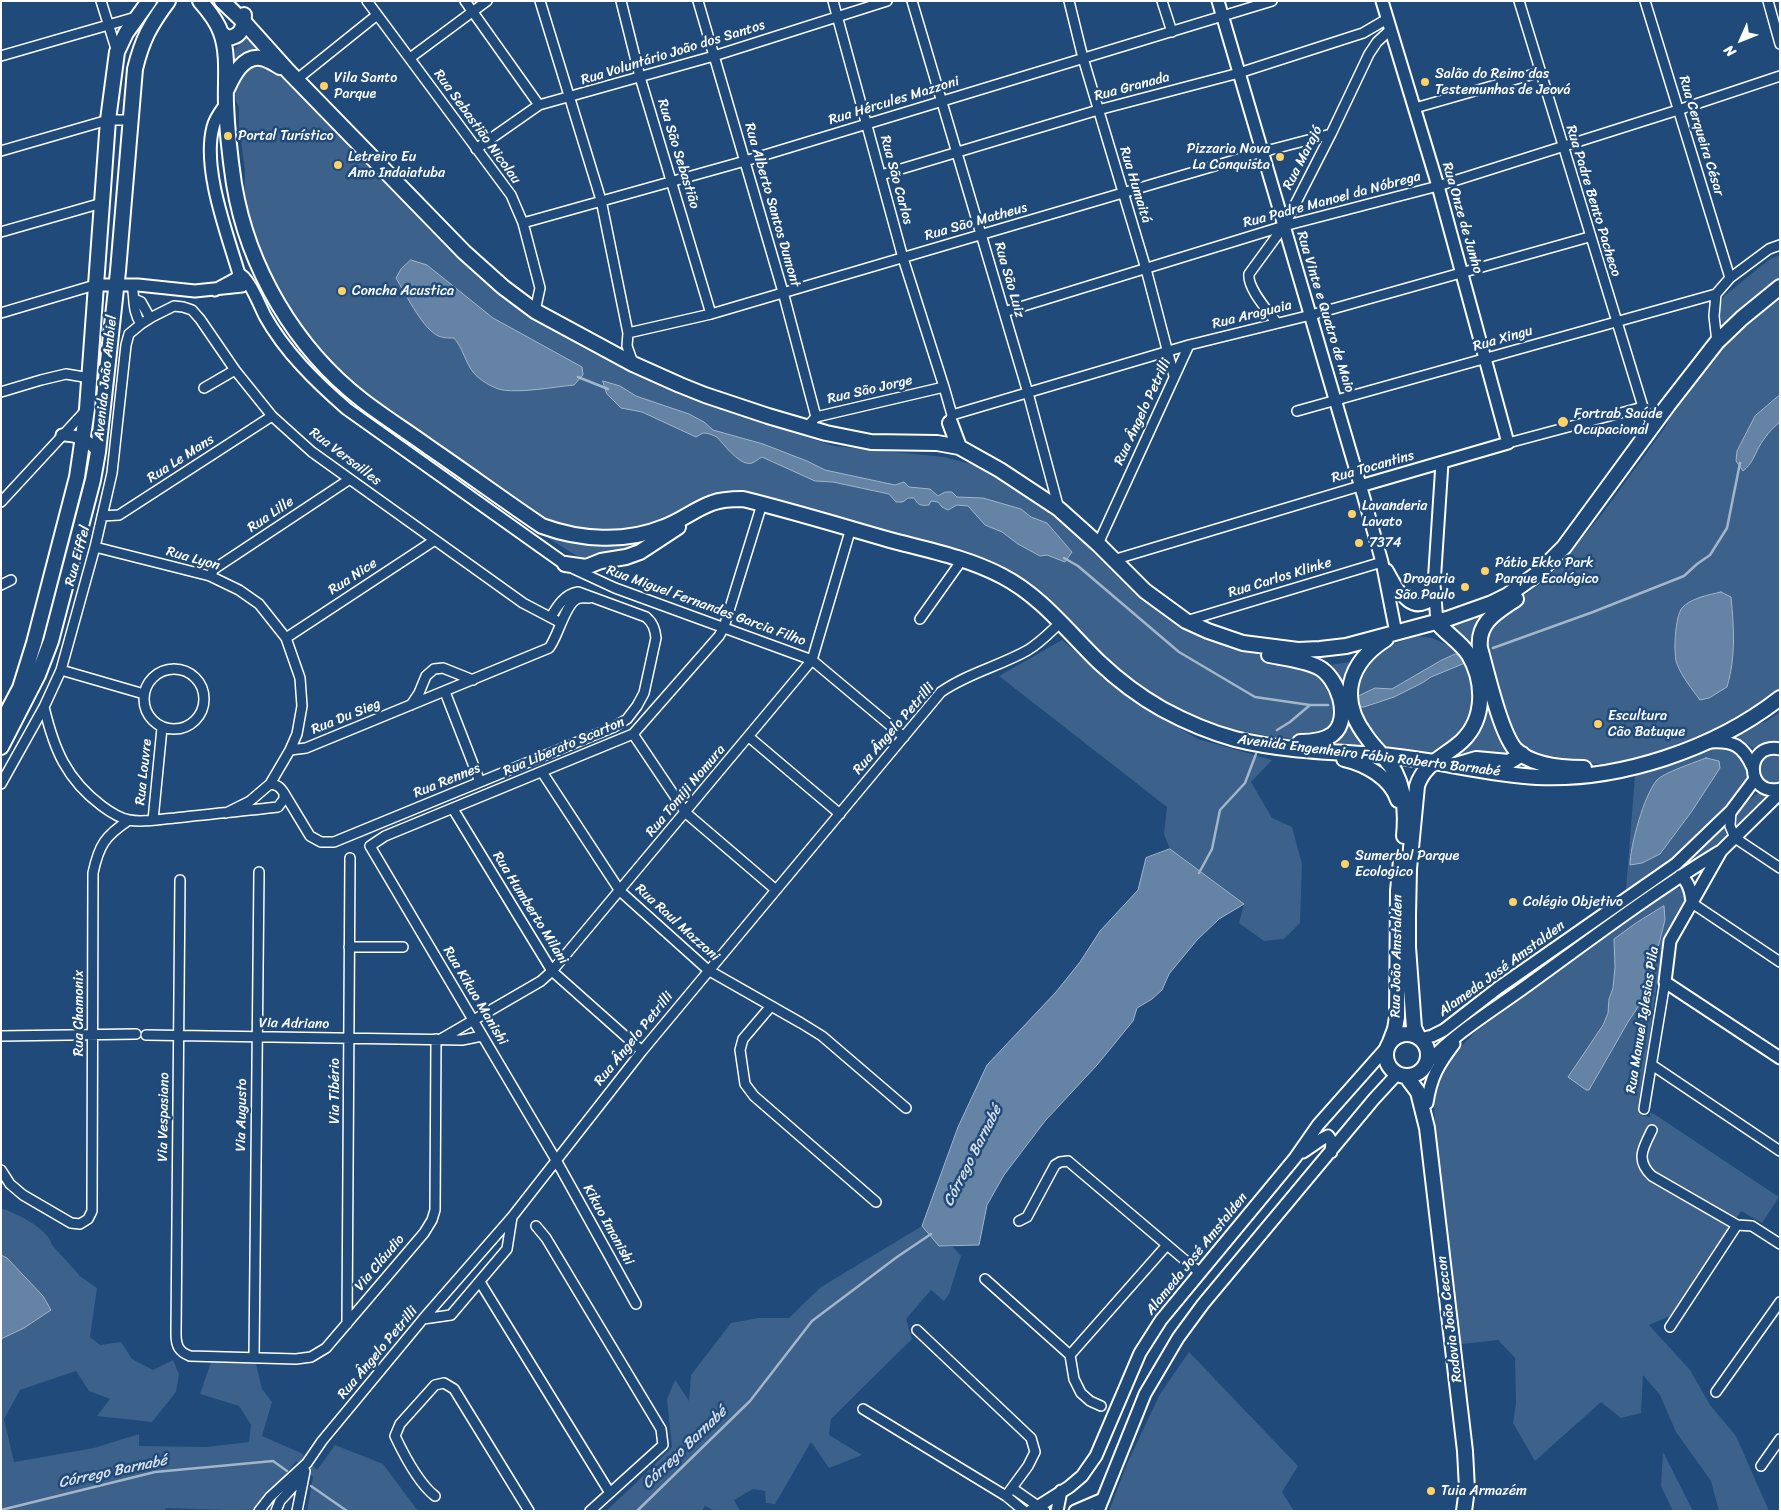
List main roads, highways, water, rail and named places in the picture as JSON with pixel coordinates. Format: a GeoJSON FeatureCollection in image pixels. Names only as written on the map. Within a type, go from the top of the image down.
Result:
{"type":"FeatureCollection","features":[{"type":"Feature","properties":{"kind":"main road","name":"Avenida João Ambiel"},"geometry":{"type":"LineString","coordinates":[[1,724],[20,688],[34,644],[77,477],[90,378],[108,120],[117,52],[136,17],[149,1]]}},
{"type":"Feature","properties":{"kind":"main road","name":"Avenida João Ambiel"},"geometry":{"type":"LineString","coordinates":[[1,747],[38,675],[51,641],[93,480],[98,452],[117,284],[135,69],[141,45],[152,22],[168,1]]}},
{"type":"Feature","properties":{"kind":"main road","name":"Avenida Engenheiro Fábio Roberto Barnabé"},"geometry":{"type":"LineString","coordinates":[[200,1],[211,15],[221,33],[225,55],[231,158],[240,213],[262,274],[283,310],[305,342],[326,367],[362,400],[542,526],[572,535],[595,537],[632,535],[664,527],[712,503],[729,499],[743,499],[962,560],[984,568],[1016,584],[1032,596],[1061,622],[1100,663],[1144,699],[1201,728],[1237,740],[1267,745],[1382,756],[1538,777],[1564,777],[1606,773],[1685,751],[1707,742],[1750,719],[1780,698]]}},
{"type":"Feature","properties":{"kind":"main road"},"geometry":{"type":"LineString","coordinates":[[222,1],[464,252],[503,288],[536,311],[633,364],[705,395],[806,428],[871,442],[937,442],[959,447],[1000,470],[1059,509],[1098,544],[1144,591],[1186,621],[1243,643],[1280,649],[1320,649],[1346,646],[1437,622],[1492,603],[1508,595],[1537,574],[1568,542],[1654,427],[1668,405],[1717,342],[1742,318],[1780,287]]}},
{"type":"Feature","properties":{"kind":"main road"},"geometry":{"type":"LineString","coordinates":[[221,33],[227,38],[234,38],[240,33],[244,22],[244,13],[234,1]]}},
{"type":"Feature","properties":{"kind":"main road"},"geometry":{"type":"LineString","coordinates":[[226,97],[238,68],[252,60],[262,58],[292,75]]}},
{"type":"Feature","properties":{"kind":"main road"},"geometry":{"type":"LineString","coordinates":[[90,378],[95,384],[106,384]]}},
{"type":"Feature","properties":{"kind":"main road"},"geometry":{"type":"LineString","coordinates":[[937,442],[951,419],[959,447]]}},
{"type":"Feature","properties":{"kind":"main road"},"geometry":{"type":"LineString","coordinates":[[565,564],[586,567],[601,561],[640,552],[666,536],[696,511]]}},
{"type":"Feature","properties":{"kind":"main road"},"geometry":{"type":"LineString","coordinates":[[1568,542],[1566,553],[1555,565],[1526,591],[1492,616],[1480,632],[1480,648],[1506,734],[1516,749],[1522,754],[1543,763],[1575,768],[1640,764]]}},
{"type":"Feature","properties":{"kind":"main road"},"geometry":{"type":"LineString","coordinates":[[1432,763],[1463,740],[1469,733],[1478,714],[1481,693],[1477,673],[1468,654],[1437,622]]}},
{"type":"Feature","properties":{"kind":"main road"},"geometry":{"type":"LineString","coordinates":[[1385,780],[1382,756],[1366,737],[1355,717],[1350,698],[1350,686],[1356,668],[1364,656],[1396,633]]}},
{"type":"Feature","properties":{"kind":"main road"},"geometry":{"type":"LineString","coordinates":[[1243,643],[1254,651],[1318,667],[1332,679],[1340,694],[1342,713],[1340,723],[1335,733],[1328,738],[1315,741],[1280,740],[1267,745]]}},
{"type":"Feature","properties":{"kind":"main road"},"geometry":{"type":"LineString","coordinates":[[1317,751],[1329,756],[1358,762],[1385,780],[1398,797],[1405,826]]}},
{"type":"Feature","properties":{"kind":"main road"},"geometry":{"type":"LineString","coordinates":[[1453,766],[1476,759],[1509,762],[1522,754]]}},
{"type":"Feature","properties":{"kind":"main road","name":"Rua João Amstalden"},"geometry":{"type":"LineString","coordinates":[[1382,756],[1394,771],[1401,788],[1405,826],[1398,891],[1397,1017],[1389,1044]]}},
{"type":"Feature","properties":{"kind":"main road","name":"Rua João Amstalden"},"geometry":{"type":"LineString","coordinates":[[1420,1038],[1414,1028],[1408,956],[1409,870],[1417,786],[1420,776],[1432,763]]}},
{"type":"Feature","properties":{"kind":"main road"},"geometry":{"type":"LineString","coordinates":[[1407,1034],[1420,1038],[1426,1046],[1428,1054],[1423,1079],[1427,1103],[1427,1128],[1418,1092],[1402,1075],[1393,1071],[1387,1062],[1386,1056],[1389,1044],[1394,1038],[1407,1034]]}},
{"type":"Feature","properties":{"kind":"main road"},"geometry":{"type":"LineString","coordinates":[[1402,1075],[1420,1072],[1426,1065]]}},
{"type":"Feature","properties":{"kind":"main road","name":"Rodovia João Ceccon"},"geometry":{"type":"LineString","coordinates":[[1427,1128],[1465,1451],[1467,1489],[1464,1511]]}},
{"type":"Feature","properties":{"kind":"water"},"geometry":{"type":"Polygon","coordinates":[[[411,260],[427,265],[493,318],[582,367],[583,375],[574,385],[528,390],[510,391],[499,389],[482,381],[470,368],[460,346],[454,338],[439,336],[424,324],[396,278],[401,269],[411,260]]]}},
{"type":"Feature","properties":{"kind":"water"},"geometry":{"type":"Polygon","coordinates":[[[603,381],[620,386],[636,396],[689,414],[704,422],[713,430],[763,444],[825,470],[895,485],[904,482],[909,487],[930,489],[938,496],[945,492],[952,492],[957,497],[983,498],[1021,509],[1031,517],[1047,523],[1072,552],[1065,562],[1047,555],[1040,556],[1018,544],[1002,532],[985,525],[968,506],[957,505],[948,510],[938,502],[931,501],[929,505],[923,505],[914,498],[908,498],[903,502],[896,502],[889,494],[833,482],[815,481],[762,457],[752,463],[743,462],[713,435],[703,433],[696,437],[642,412],[621,408],[607,394],[603,381]]]}},
{"type":"Feature","properties":{"kind":"water"},"geometry":{"type":"Polygon","coordinates":[[[1780,395],[1780,422],[1766,437],[1751,463],[1743,471],[1736,461],[1737,451],[1755,416],[1780,395]]]}},
{"type":"Feature","properties":{"kind":"water"},"geometry":{"type":"Polygon","coordinates":[[[1721,592],[1731,597],[1734,642],[1730,676],[1727,687],[1709,698],[1700,700],[1684,678],[1677,664],[1676,627],[1682,608],[1700,597],[1721,592]]]}},
{"type":"Feature","properties":{"kind":"water"},"geometry":{"type":"Polygon","coordinates":[[[1456,654],[1465,663],[1431,677],[1394,697],[1359,707],[1356,697],[1375,688],[1392,689],[1440,661],[1456,654]]]}},
{"type":"Feature","properties":{"kind":"water"},"geometry":{"type":"Polygon","coordinates":[[[1706,758],[1719,761],[1720,768],[1692,811],[1660,854],[1642,863],[1630,865],[1632,846],[1639,821],[1652,787],[1660,777],[1706,758]]]}},
{"type":"Feature","properties":{"kind":"water"},"geometry":{"type":"Polygon","coordinates":[[[1170,849],[1244,904],[1219,919],[1197,940],[1169,974],[1162,990],[1137,1008],[1133,1021],[1097,1065],[1045,1121],[1004,1175],[987,1205],[979,1245],[939,1246],[922,1226],[958,1127],[987,1065],[1056,992],[1080,962],[1100,931],[1138,890],[1146,858],[1170,849]]]}},
{"type":"Feature","properties":{"kind":"water"},"geometry":{"type":"Polygon","coordinates":[[[1664,906],[1665,920],[1648,987],[1642,1001],[1589,1090],[1586,1090],[1568,1077],[1603,1025],[1608,1013],[1615,967],[1614,939],[1664,906]]]}},
{"type":"Feature","properties":{"kind":"water"},"geometry":{"type":"Polygon","coordinates":[[[1,1255],[7,1258],[43,1296],[51,1310],[24,1328],[1,1339],[1,1255]]]}},
{"type":"Feature","properties":{"kind":"waterway"},"geometry":{"type":"LineString","coordinates":[[578,377],[608,389]]}},
{"type":"Feature","properties":{"kind":"waterway","name":"Córrego Barnabé"},"geometry":{"type":"LineString","coordinates":[[1493,648],[1593,612],[1684,576],[1710,555],[1727,528],[1740,463]]}},
{"type":"Feature","properties":{"kind":"waterway"},"geometry":{"type":"LineString","coordinates":[[1064,558],[1078,566],[1179,652],[1255,697],[1310,705],[1328,705]]}},
{"type":"Feature","properties":{"kind":"waterway","name":"Córrego Barnabé"},"geometry":{"type":"LineString","coordinates":[[1277,730],[1310,705]]}},
{"type":"Feature","properties":{"kind":"waterway","name":"Córrego Barnabé"},"geometry":{"type":"LineString","coordinates":[[1199,873],[1212,849],[1220,810],[1245,783],[1256,754]]}},
{"type":"Feature","properties":{"kind":"waterway","name":"Córrego Barnabé"},"geometry":{"type":"LineString","coordinates":[[637,1511],[750,1401],[812,1321],[931,1234]]}},
{"type":"Feature","properties":{"kind":"waterway","name":"Córrego Barnabé"},"geometry":{"type":"LineString","coordinates":[[1,1510],[155,1472],[273,1461],[287,1471]]}},
{"type":"Feature","properties":{"kind":"waterway","name":"Córrego Barnabé"},"geometry":{"type":"LineString","coordinates":[[311,1486],[347,1511]]}},
{"type":"Feature","properties":{"kind":"place","name":"Salão do Reino das Testemunhas de Jeová"},"geometry":{"type":"Point","coordinates":[1425,82]}},
{"type":"Feature","properties":{"kind":"place","name":"Vila Santo Parque"},"geometry":{"type":"Point","coordinates":[324,86]}},
{"type":"Feature","properties":{"kind":"place","name":"Portal Turístico"},"geometry":{"type":"Point","coordinates":[228,136]}},
{"type":"Feature","properties":{"kind":"place","name":"Pizzaria Nova La Conquista"},"geometry":{"type":"Point","coordinates":[1280,157]}},
{"type":"Feature","properties":{"kind":"place","name":"Letreiro Eu Amo Indaiatuba"},"geometry":{"type":"Point","coordinates":[338,165]}},
{"type":"Feature","properties":{"kind":"place","name":"Concha Acustica"},"geometry":{"type":"Point","coordinates":[342,291]}},
{"type":"Feature","properties":{"kind":"place","name":"Fortrab Saúde Ocupacional"},"geometry":{"type":"Point","coordinates":[1563,422]}},
{"type":"Feature","properties":{"kind":"place","name":"Lavanderia Lavato"},"geometry":{"type":"Point","coordinates":[1352,514]}},
{"type":"Feature","properties":{"kind":"place","name":"7374"},"geometry":{"type":"Point","coordinates":[1359,543]}},
{"type":"Feature","properties":{"kind":"place","name":"Pátio Ekko Park Parque Ecológico"},"geometry":{"type":"Point","coordinates":[1485,571]}},
{"type":"Feature","properties":{"kind":"place","name":"Drogaria São Paulo"},"geometry":{"type":"Point","coordinates":[1465,587]}},
{"type":"Feature","properties":{"kind":"place","name":"Escultura Cão Batuque"},"geometry":{"type":"Point","coordinates":[1598,724]}},
{"type":"Feature","properties":{"kind":"place","name":"Sumerbol Parque Ecologico"},"geometry":{"type":"Point","coordinates":[1345,864]}},
{"type":"Feature","properties":{"kind":"place","name":"Colégio Objetivo"},"geometry":{"type":"Point","coordinates":[1513,902]}},
{"type":"Feature","properties":{"kind":"place","name":"Tuia Armazém"},"geometry":{"type":"Point","coordinates":[1431,1491]}}]}
